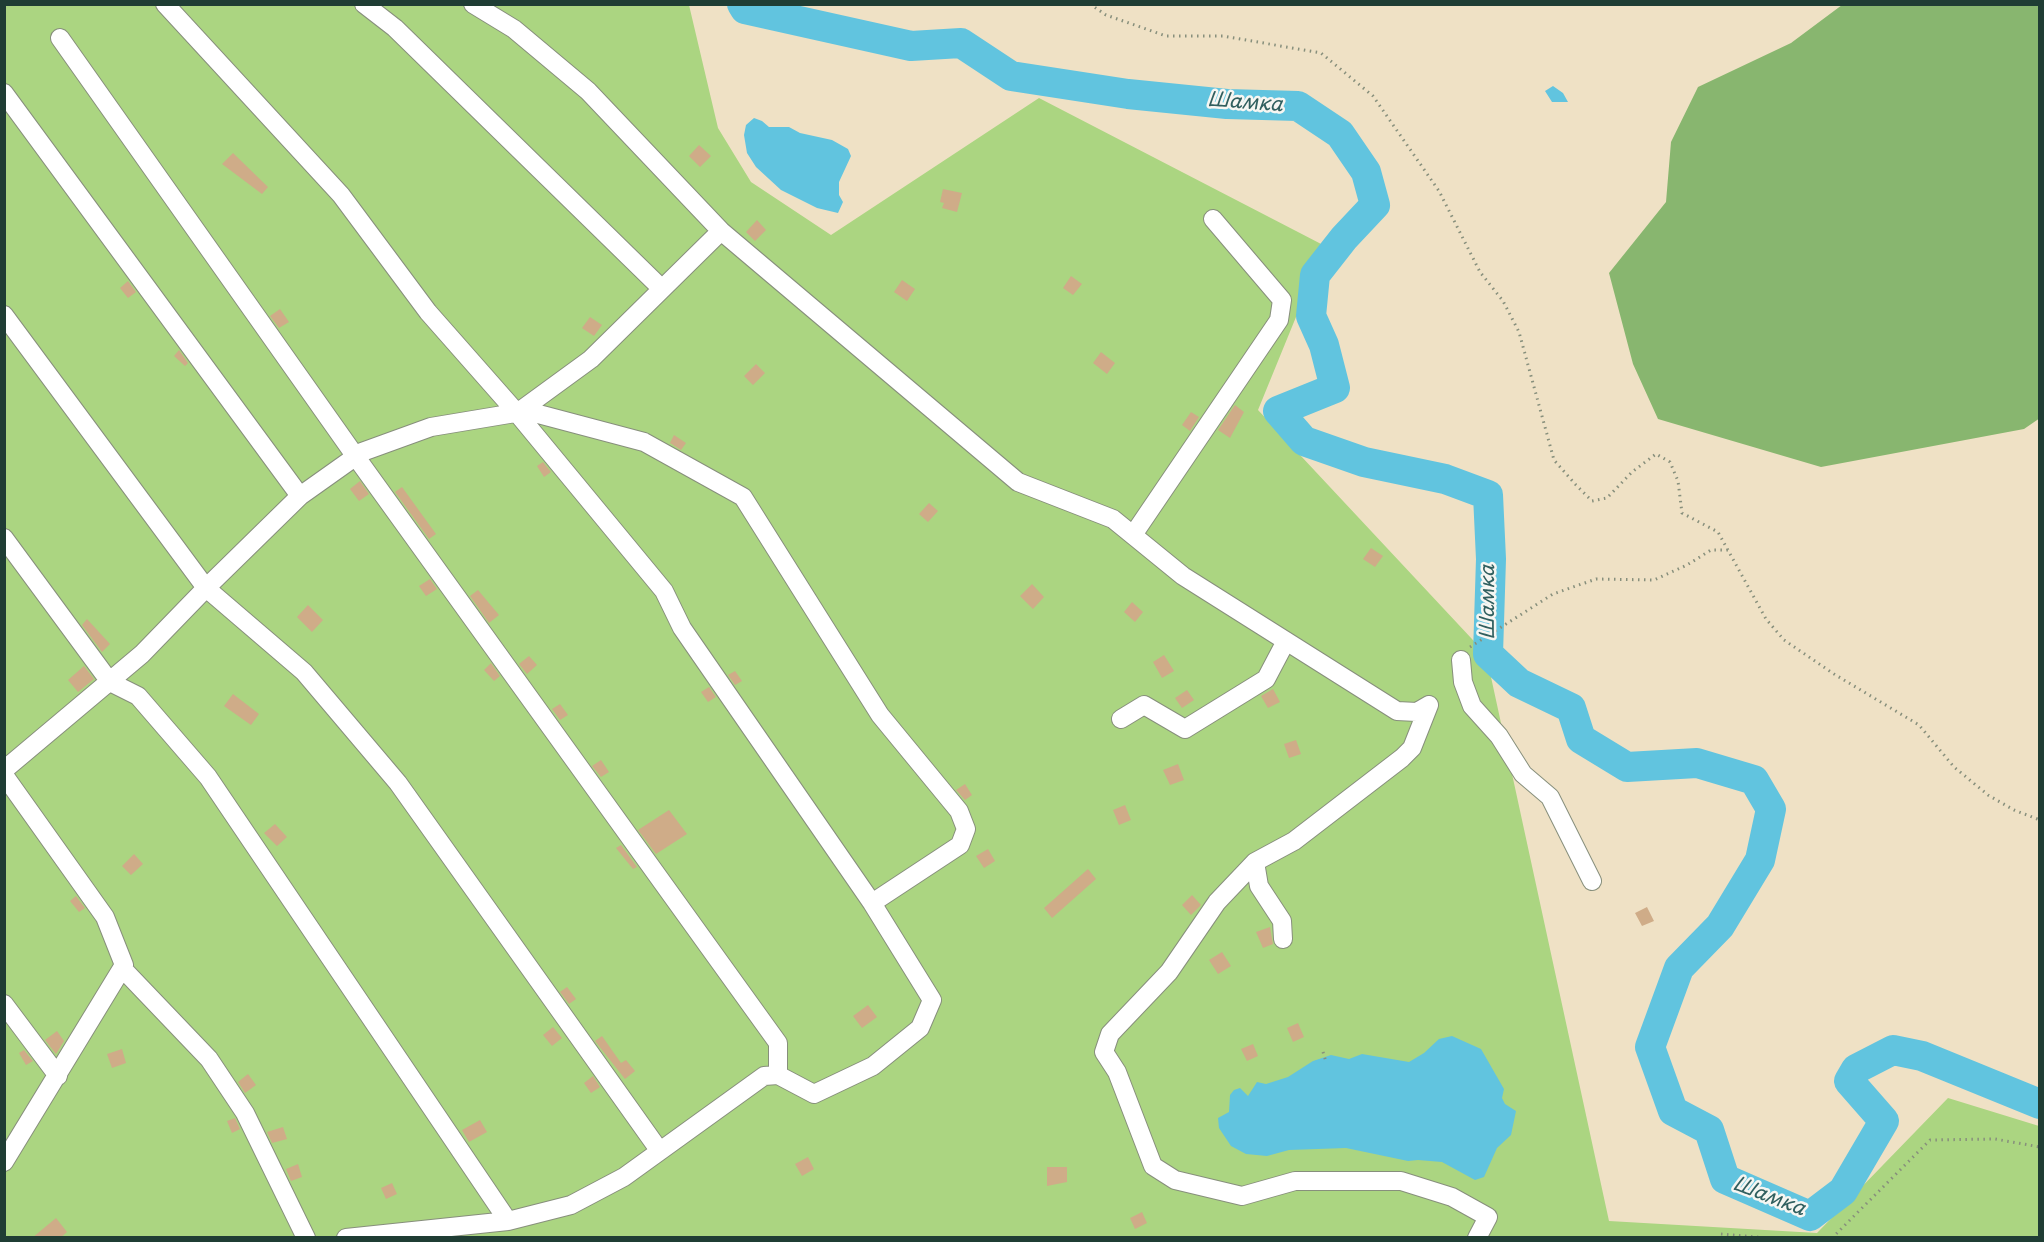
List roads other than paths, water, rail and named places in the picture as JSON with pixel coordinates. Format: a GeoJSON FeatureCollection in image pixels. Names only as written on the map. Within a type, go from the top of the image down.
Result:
{"type":"FeatureCollection","features":[{"type":"Feature","properties":{"kind":"lane"},"geometry":{"type":"LineString","coordinates":[[165,4],[341,195],[429,312],[517,413],[664,591],[682,628],[873,903],[932,1000],[920,1028],[873,1066],[814,1094],[778,1075],[764,1076],[624,1177],[571,1205],[508,1221],[346,1238]]}},
{"type":"Feature","properties":{"kind":"lane"},"geometry":{"type":"LineString","coordinates":[[364,4],[394,28],[663,289]]}},
{"type":"Feature","properties":{"kind":"lane"},"geometry":{"type":"LineString","coordinates":[[473,4],[514,29],[588,91],[721,231],[1018,482],[1113,519],[1183,576],[1397,711],[1417,712],[1429,705],[1412,748],[1402,758],[1294,841],[1255,862],[1217,902],[1169,972],[1110,1034],[1104,1052],[1117,1072],[1153,1166],[1175,1180],[1242,1196],[1296,1181],[1401,1181],[1452,1197],[1488,1217],[1477,1238]]}},
{"type":"Feature","properties":{"kind":"lane"},"geometry":{"type":"LineString","coordinates":[[60,38],[356,456],[778,1043],[778,1075]]}},
{"type":"Feature","properties":{"kind":"lane"},"geometry":{"type":"LineString","coordinates":[[4,93],[300,496]]}},
{"type":"Feature","properties":{"kind":"lane"},"geometry":{"type":"LineString","coordinates":[[1133,535],[1279,320],[1282,300],[1214,219]]}},
{"type":"Feature","properties":{"kind":"lane"},"geometry":{"type":"LineString","coordinates":[[517,413],[591,359],[721,231]]}},
{"type":"Feature","properties":{"kind":"lane"},"geometry":{"type":"LineString","coordinates":[[4,315],[206,588],[304,672],[398,783],[659,1150]]}},
{"type":"Feature","properties":{"kind":"lane"},"geometry":{"type":"LineString","coordinates":[[4,770],[142,654],[300,496],[356,456],[430,428],[527,411],[644,441],[743,497],[880,715],[959,811],[966,829],[960,845],[873,903]]}},
{"type":"Feature","properties":{"kind":"lane"},"geometry":{"type":"LineString","coordinates":[[4,538],[110,682],[138,696],[208,777],[508,1221]]}},
{"type":"Feature","properties":{"kind":"lane"},"geometry":{"type":"LineString","coordinates":[[1121,719],[1144,705],[1185,729],[1266,678],[1286,641]]}},
{"type":"Feature","properties":{"kind":"lane"},"geometry":{"type":"LineString","coordinates":[[1461,660],[1463,682],[1472,706],[1499,736],[1523,774],[1550,797],[1592,881]]}},
{"type":"Feature","properties":{"kind":"lane"},"geometry":{"type":"LineString","coordinates":[[4,775],[105,917],[124,966],[4,1162]]}},
{"type":"Feature","properties":{"kind":"lane"},"geometry":{"type":"LineString","coordinates":[[1255,862],[1259,886],[1282,921],[1283,939]]}},
{"type":"Feature","properties":{"kind":"lane"},"geometry":{"type":"LineString","coordinates":[[122,968],[209,1059],[245,1113],[306,1238]]}},
{"type":"Feature","properties":{"kind":"lane"},"geometry":{"type":"LineString","coordinates":[[4,1005],[58,1076]]}},
{"type":"Feature","properties":{"kind":"water"},"geometry":{"type":"Polygon","coordinates":[[[1553,86],[1563,93],[1568,102],[1552,102],[1545,91],[1553,86]]]}},
{"type":"Feature","properties":{"kind":"water"},"geometry":{"type":"Polygon","coordinates":[[[754,118],[769,127],[789,127],[800,133],[832,140],[848,149],[851,156],[839,182],[839,195],[843,202],[838,213],[817,208],[781,190],[756,167],[747,153],[744,135],[746,125],[754,118]]]}},
{"type":"Feature","properties":{"kind":"water"},"geometry":{"type":"Polygon","coordinates":[[[1452,1036],[1481,1049],[1504,1089],[1502,1098],[1505,1104],[1516,1111],[1511,1135],[1497,1148],[1484,1177],[1475,1180],[1442,1162],[1408,1161],[1346,1148],[1289,1150],[1267,1156],[1246,1154],[1231,1146],[1219,1128],[1218,1118],[1229,1112],[1230,1095],[1234,1090],[1240,1088],[1248,1096],[1257,1082],[1266,1084],[1288,1077],[1313,1061],[1331,1055],[1349,1059],[1362,1054],[1409,1062],[1424,1053],[1439,1039],[1452,1036]]]}},
{"type":"Feature","properties":{"kind":"waterway","name":"Шамка"},"geometry":{"type":"LineString","coordinates":[[742,4],[745,9],[911,46],[961,43],[1011,76],[1128,94],[1227,104],[1298,106],[1340,134],[1366,172],[1375,205],[1344,238],[1315,275],[1311,316],[1324,345],[1335,388],[1278,411],[1304,441],[1364,462],[1445,479],[1488,495],[1491,559],[1488,654],[1519,683],[1571,708],[1581,739],[1627,767],[1697,763],[1754,780],[1771,809],[1760,860],[1720,926],[1679,968],[1650,1047],[1673,1111],[1709,1130],[1725,1179],[1810,1216],[1843,1191],[1884,1121],[1849,1081],[1856,1069],[1893,1050],[1922,1056],[2040,1104]]}}]}
